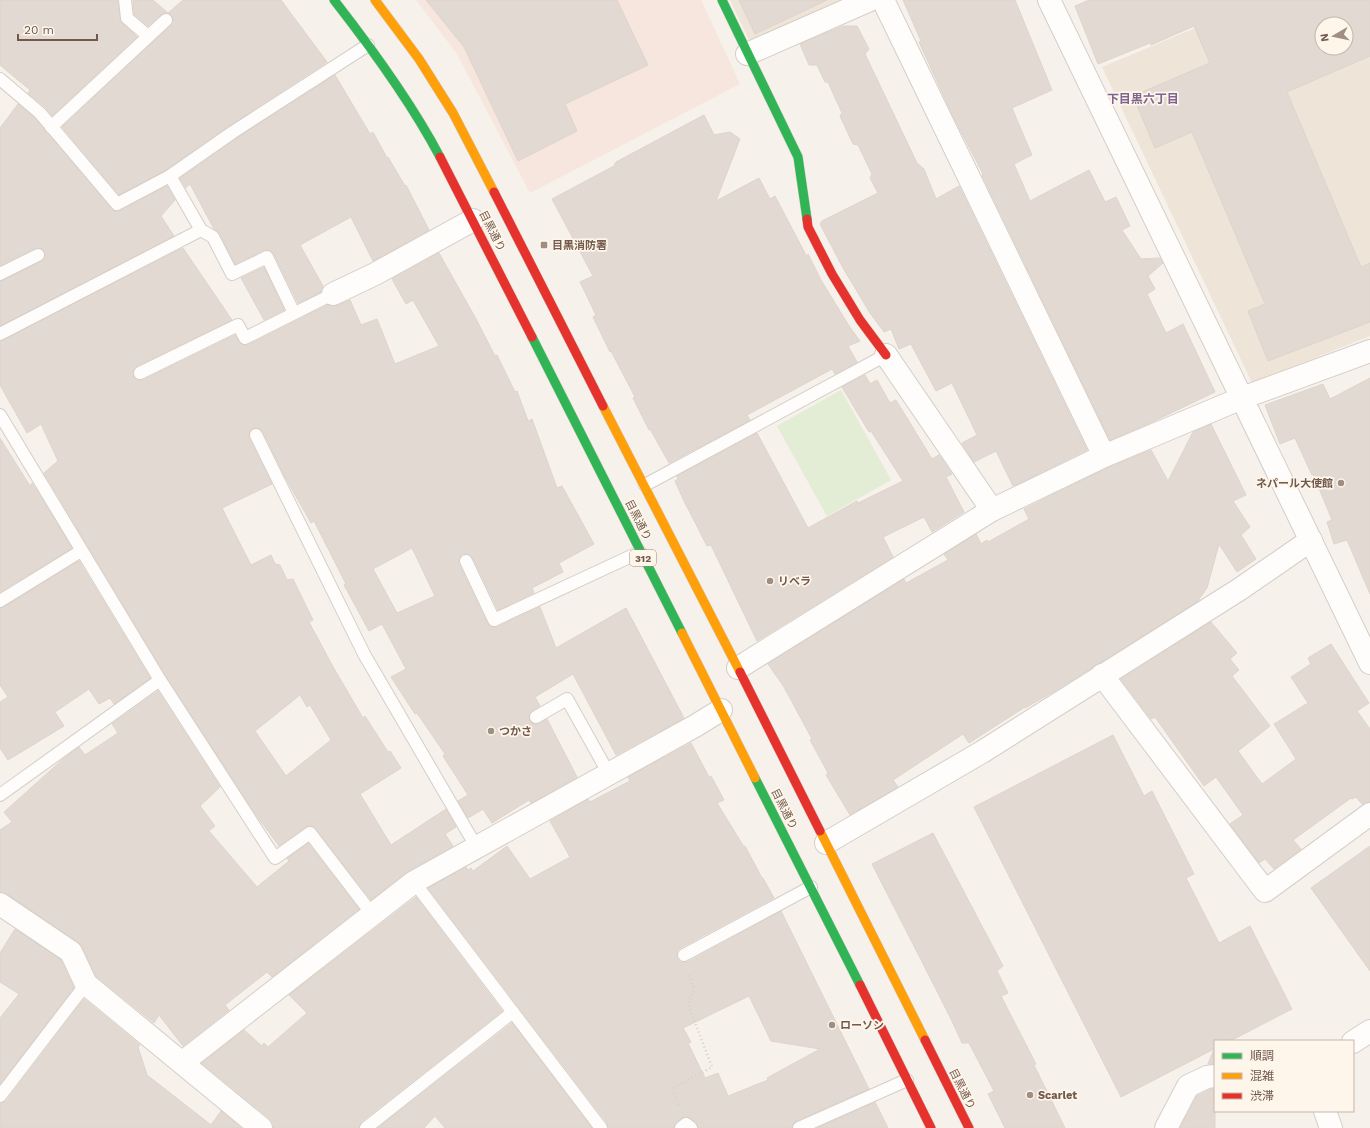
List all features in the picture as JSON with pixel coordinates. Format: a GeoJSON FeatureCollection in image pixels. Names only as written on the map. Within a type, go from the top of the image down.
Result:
{"type":"FeatureCollection","features":[{"type":"Feature","properties":{"kind":"main road","name":"目黒通り"},"geometry":{"type":"LineString","coordinates":[[334,0],[368,45],[422,125],[473,220],[811,887],[931,1128]]}},
{"type":"Feature","properties":{"kind":"main road","name":"目黒通り"},"geometry":{"type":"LineString","coordinates":[[375,0],[419,59],[453,113],[645,485],[969,1128]]}},
{"type":"Feature","properties":{"kind":"main road"},"geometry":{"type":"LineString","coordinates":[[722,0],[798,157],[808,227],[832,274],[860,320],[886,355]]}},
{"type":"Feature","properties":{"kind":"street"},"geometry":{"type":"LineString","coordinates":[[747,54],[870,0]]}},
{"type":"Feature","properties":{"kind":"street"},"geometry":{"type":"LineString","coordinates":[[883,0],[1104,456]]}},
{"type":"Feature","properties":{"kind":"street"},"geometry":{"type":"LineString","coordinates":[[1054,2],[1370,663]]}},
{"type":"Feature","properties":{"kind":"street"},"geometry":{"type":"LineString","coordinates":[[334,294],[375,274],[473,220]]}},
{"type":"Feature","properties":{"kind":"street"},"geometry":{"type":"LineString","coordinates":[[738,668],[992,510],[1104,456],[1242,398],[1370,351]]}},
{"type":"Feature","properties":{"kind":"street"},"geometry":{"type":"LineString","coordinates":[[886,355],[992,510]]}},
{"type":"Feature","properties":{"kind":"street"},"geometry":{"type":"LineString","coordinates":[[826,843],[982,752],[1240,589],[1311,540]]}},
{"type":"Feature","properties":{"kind":"street"},"geometry":{"type":"LineString","coordinates":[[1102,675],[1265,891],[1370,814]]}},
{"type":"Feature","properties":{"kind":"street"},"geometry":{"type":"LineString","coordinates":[[183,1062],[414,882],[695,726],[720,710]]}},
{"type":"Feature","properties":{"kind":"street"},"geometry":{"type":"LineString","coordinates":[[0,904],[72,952],[86,984],[183,1062],[261,1128]]}},
{"type":"Feature","properties":{"kind":"street"},"geometry":{"type":"LineString","coordinates":[[1354,1041],[1370,1031]]}},
{"type":"Feature","properties":{"kind":"street"},"geometry":{"type":"LineString","coordinates":[[1166,1128],[1188,1086],[1207,1077],[1214,1076]]}},
{"type":"Feature","properties":{"kind":"street"},"geometry":{"type":"LineString","coordinates":[[1325,1112],[1331,1128]]}},
{"type":"Feature","properties":{"kind":"lane"},"geometry":{"type":"LineString","coordinates":[[125,0],[127,18],[148,36]]}},
{"type":"Feature","properties":{"kind":"lane"},"geometry":{"type":"LineString","coordinates":[[51,127],[166,20]]}},
{"type":"Feature","properties":{"kind":"lane"},"geometry":{"type":"LineString","coordinates":[[0,79],[40,113],[117,204],[170,176],[233,132],[368,45]]}},
{"type":"Feature","properties":{"kind":"lane"},"geometry":{"type":"LineString","coordinates":[[170,176],[202,230],[213,237],[232,274],[267,257],[294,313]]}},
{"type":"Feature","properties":{"kind":"lane"},"geometry":{"type":"LineString","coordinates":[[0,334],[202,230]]}},
{"type":"Feature","properties":{"kind":"lane"},"geometry":{"type":"LineString","coordinates":[[0,274],[38,254]]}},
{"type":"Feature","properties":{"kind":"lane"},"geometry":{"type":"LineString","coordinates":[[140,373],[238,325],[245,338],[334,294]]}},
{"type":"Feature","properties":{"kind":"lane"},"geometry":{"type":"LineString","coordinates":[[645,485],[886,355]]}},
{"type":"Feature","properties":{"kind":"lane"},"geometry":{"type":"LineString","coordinates":[[0,415],[160,680],[275,858],[310,834],[372,914]]}},
{"type":"Feature","properties":{"kind":"lane"},"geometry":{"type":"LineString","coordinates":[[256,435],[364,654],[477,848]]}},
{"type":"Feature","properties":{"kind":"lane"},"geometry":{"type":"LineString","coordinates":[[0,601],[81,551]]}},
{"type":"Feature","properties":{"kind":"lane"},"geometry":{"type":"LineString","coordinates":[[466,561],[494,620],[640,552]]}},
{"type":"Feature","properties":{"kind":"lane"},"geometry":{"type":"LineString","coordinates":[[0,795],[160,680]]}},
{"type":"Feature","properties":{"kind":"lane"},"geometry":{"type":"LineString","coordinates":[[536,717],[567,699],[609,774]]}},
{"type":"Feature","properties":{"kind":"lane"},"geometry":{"type":"LineString","coordinates":[[414,882],[601,1128]]}},
{"type":"Feature","properties":{"kind":"lane"},"geometry":{"type":"LineString","coordinates":[[684,955],[811,887]]}},
{"type":"Feature","properties":{"kind":"lane"},"geometry":{"type":"LineString","coordinates":[[0,1096],[86,984]]}},
{"type":"Feature","properties":{"kind":"lane"},"geometry":{"type":"LineString","coordinates":[[366,1128],[513,1012]]}},
{"type":"Feature","properties":{"kind":"lane"},"geometry":{"type":"LineString","coordinates":[[799,1128],[907,1080]]}},
{"type":"Feature","properties":{"kind":"path"},"geometry":{"type":"LineString","coordinates":[[684,955],[694,990],[688,1004],[712,1067],[672,1089],[686,1127]]}},
{"type":"Feature","properties":{"kind":"shaded area"},"geometry":{"type":"Polygon","coordinates":[[[416,0],[701,0],[740,84],[530,193],[457,54],[416,0]]]}},
{"type":"Feature","properties":{"kind":"shaded area"},"geometry":{"type":"Polygon","coordinates":[[[730,0],[864,0],[765,40],[749,40],[730,0]]]}},
{"type":"Feature","properties":{"kind":"shaded area"},"geometry":{"type":"Polygon","coordinates":[[[1262,0],[1370,0],[1370,336],[1252,383],[1102,67],[1262,0]]]}},
{"type":"Feature","properties":{"kind":"green space"},"geometry":{"type":"Polygon","coordinates":[[[841,390],[891,480],[827,516],[777,426],[841,390]]]}},
{"type":"Feature","properties":{"kind":"building"},"geometry":{"type":"Polygon","coordinates":[[[0,0],[118,0],[120,19],[122,23],[137,37],[52,116],[45,107],[28,93],[30,90],[0,65],[0,0]]]}},
{"type":"Feature","properties":{"kind":"building"},"geometry":{"type":"Polygon","coordinates":[[[133,0],[153,0],[168,13],[161,15],[148,26],[134,14],[133,0]]]}},
{"type":"Feature","properties":{"kind":"building"},"geometry":{"type":"Polygon","coordinates":[[[183,0],[281,0],[327,62],[229,126],[166,170],[119,195],[62,127],[173,23],[172,15],[168,13],[183,0]]]}},
{"type":"Feature","properties":{"kind":"building"},"geometry":{"type":"Polygon","coordinates":[[[426,0],[617,0],[648,65],[565,104],[577,131],[518,161],[464,47],[426,0]]]}},
{"type":"Feature","properties":{"kind":"building"},"geometry":{"type":"Polygon","coordinates":[[[739,0],[827,0],[755,34],[739,0]]]}},
{"type":"Feature","properties":{"kind":"building"},"geometry":{"type":"Polygon","coordinates":[[[903,0],[1015,0],[1052,90],[1012,108],[1032,155],[1014,164],[1030,201],[1089,170],[1105,202],[1116,197],[1130,226],[1122,230],[1141,259],[1160,258],[1163,263],[1148,276],[1155,289],[1147,294],[1166,333],[1183,324],[1215,392],[1110,440],[982,175],[983,174],[953,116],[919,42],[921,41],[903,0]]]}},
{"type":"Feature","properties":{"kind":"building"},"geometry":{"type":"Polygon","coordinates":[[[1089,0],[1370,0],[1370,56],[1287,92],[1361,267],[1370,263],[1370,322],[1268,361],[1248,311],[1265,304],[1192,132],[1155,148],[1133,96],[1210,63],[1194,26],[1151,45],[1150,43],[1098,64],[1075,6],[1089,0]]]}},
{"type":"Feature","properties":{"kind":"building"},"geometry":{"type":"Polygon","coordinates":[[[843,26],[857,26],[869,49],[865,54],[917,163],[924,169],[936,199],[959,186],[1087,450],[1013,486],[996,451],[974,462],[962,443],[977,435],[952,383],[936,391],[911,344],[899,349],[891,329],[884,332],[870,313],[843,268],[820,224],[822,221],[878,193],[870,178],[872,174],[858,145],[853,144],[840,116],[842,113],[828,82],[825,82],[817,65],[809,65],[800,44],[843,26]]]}},
{"type":"Feature","properties":{"kind":"building"},"geometry":{"type":"Polygon","coordinates":[[[335,75],[370,134],[373,132],[387,158],[388,157],[405,186],[406,185],[429,230],[373,261],[351,217],[300,245],[323,286],[321,292],[298,303],[274,254],[271,251],[264,250],[235,264],[220,234],[214,229],[190,184],[186,188],[180,178],[237,138],[335,75]]]}},
{"type":"Feature","properties":{"kind":"building"},"geometry":{"type":"Polygon","coordinates":[[[18,104],[35,118],[114,211],[120,211],[167,186],[175,200],[161,216],[174,236],[0,326],[0,281],[41,262],[45,256],[45,252],[42,249],[35,248],[0,266],[0,128],[18,104]]]}},
{"type":"Feature","properties":{"kind":"building"},"geometry":{"type":"Polygon","coordinates":[[[704,115],[714,135],[730,132],[740,139],[716,201],[759,178],[770,199],[775,196],[807,257],[808,254],[821,280],[860,341],[848,346],[857,362],[835,374],[832,369],[747,415],[750,420],[669,463],[650,429],[649,430],[633,398],[635,397],[611,351],[610,352],[593,317],[596,315],[580,282],[593,276],[552,199],[614,166],[616,162],[704,115]]]}},
{"type":"Feature","properties":{"kind":"building"},"geometry":{"type":"Polygon","coordinates":[[[183,248],[232,320],[137,366],[133,373],[136,379],[143,380],[235,335],[241,344],[248,345],[328,305],[338,305],[350,300],[361,325],[377,319],[395,364],[439,346],[413,300],[406,304],[392,279],[439,253],[495,356],[497,355],[515,392],[517,391],[528,421],[532,419],[557,488],[562,486],[594,544],[559,563],[563,572],[532,588],[534,593],[498,610],[473,558],[467,554],[462,554],[459,564],[487,623],[490,626],[497,627],[540,607],[556,648],[626,608],[684,718],[616,755],[573,674],[535,697],[540,706],[532,711],[529,717],[532,723],[536,724],[547,719],[577,777],[531,803],[529,800],[492,823],[483,809],[468,818],[458,801],[468,795],[443,756],[445,754],[417,713],[415,714],[391,677],[406,669],[382,624],[369,631],[344,585],[346,584],[314,521],[311,523],[285,477],[263,432],[260,429],[253,428],[250,431],[249,438],[272,484],[222,508],[251,565],[271,555],[275,564],[280,565],[287,580],[293,579],[313,620],[309,622],[332,665],[363,718],[365,716],[388,752],[390,751],[401,768],[360,794],[391,845],[446,809],[456,827],[445,834],[453,846],[408,871],[371,900],[313,826],[306,827],[279,846],[254,812],[166,676],[44,473],[58,461],[41,424],[27,433],[0,385],[0,341],[183,248]],[[412,548],[373,569],[397,613],[435,596],[412,548]],[[300,695],[255,731],[286,776],[331,740],[310,705],[307,707],[300,695]]]}},
{"type":"Feature","properties":{"kind":"building"},"geometry":{"type":"Polygon","coordinates":[[[264,267],[284,310],[264,320],[241,278],[264,267]]]}},
{"type":"Feature","properties":{"kind":"building"},"geometry":{"type":"Polygon","coordinates":[[[865,375],[870,384],[877,380],[890,403],[896,400],[932,459],[939,455],[952,474],[946,477],[964,512],[932,532],[924,517],[883,537],[893,557],[757,641],[711,545],[707,546],[683,499],[675,481],[678,479],[677,476],[757,433],[808,528],[857,501],[858,503],[903,481],[871,431],[869,432],[842,387],[865,375]]]}},
{"type":"Feature","properties":{"kind":"building"},"geometry":{"type":"Polygon","coordinates":[[[1370,378],[1370,594],[1347,540],[1334,544],[1327,522],[1332,520],[1313,474],[1312,475],[1295,438],[1280,444],[1265,405],[1323,384],[1330,399],[1370,378]]]}},
{"type":"Feature","properties":{"kind":"building"},"geometry":{"type":"Polygon","coordinates":[[[1211,424],[1246,495],[1233,501],[1250,527],[1241,535],[1256,559],[1237,572],[1219,544],[1207,588],[1197,602],[969,743],[963,734],[893,780],[898,787],[850,815],[826,775],[828,773],[810,740],[812,739],[784,687],[768,664],[904,579],[906,583],[948,560],[944,554],[976,534],[981,544],[987,540],[988,542],[1029,519],[1024,509],[1109,467],[1151,450],[1168,481],[1193,432],[1211,424]]]}},
{"type":"Feature","properties":{"kind":"building"},"geometry":{"type":"Polygon","coordinates":[[[0,438],[30,486],[32,483],[72,548],[0,592],[0,438]]]}},
{"type":"Feature","properties":{"kind":"building"},"geometry":{"type":"Polygon","coordinates":[[[79,561],[150,678],[114,704],[110,698],[99,704],[89,689],[55,712],[64,726],[8,760],[0,748],[0,702],[8,697],[0,685],[0,608],[79,561]]]}},
{"type":"Feature","properties":{"kind":"building"},"geometry":{"type":"Polygon","coordinates":[[[1211,622],[1237,653],[1230,659],[1239,670],[1232,676],[1270,726],[1238,751],[1262,784],[1296,759],[1274,724],[1308,703],[1291,677],[1311,664],[1308,658],[1331,644],[1369,703],[1357,711],[1370,729],[1370,802],[1362,804],[1356,797],[1351,798],[1293,840],[1301,849],[1274,869],[1265,859],[1259,863],[1230,824],[1243,815],[1216,777],[1204,786],[1155,717],[1151,719],[1121,679],[1211,622]]]}},
{"type":"Feature","properties":{"kind":"building"},"geometry":{"type":"Polygon","coordinates":[[[158,691],[220,787],[200,806],[215,826],[209,831],[257,887],[289,861],[287,858],[308,843],[359,909],[272,977],[267,972],[225,1005],[229,1010],[183,1046],[159,1015],[154,1023],[96,976],[78,942],[7,894],[0,892],[0,830],[12,822],[4,812],[62,760],[79,747],[85,755],[118,733],[112,724],[158,691]]]}},
{"type":"Feature","properties":{"kind":"building"},"geometry":{"type":"Polygon","coordinates":[[[1113,735],[1144,796],[1152,791],[1194,874],[1186,878],[1219,943],[1250,926],[1292,1009],[1232,1040],[1214,1040],[1214,1049],[1121,1097],[974,807],[1113,735]]]}},
{"type":"Feature","properties":{"kind":"building"},"geometry":{"type":"Polygon","coordinates":[[[691,743],[709,777],[711,776],[724,800],[717,803],[744,847],[745,846],[774,898],[680,948],[677,951],[677,958],[680,962],[688,962],[781,911],[869,1089],[796,1121],[792,1128],[698,1128],[696,1122],[687,1117],[676,1122],[674,1128],[608,1128],[607,1123],[428,888],[466,867],[468,870],[471,868],[473,871],[507,846],[530,879],[570,857],[550,821],[588,799],[590,802],[630,781],[628,777],[691,743]],[[749,996],[683,1028],[691,1042],[688,1043],[705,1078],[718,1073],[728,1096],[768,1080],[767,1078],[820,1049],[771,1041],[749,996]]]}},
{"type":"Feature","properties":{"kind":"building"},"geometry":{"type":"Polygon","coordinates":[[[933,833],[1003,966],[997,971],[1008,993],[1001,996],[1036,1064],[1034,1065],[1065,1128],[1005,1128],[988,1094],[994,1091],[969,1043],[962,1043],[872,864],[933,833]]]}},
{"type":"Feature","properties":{"kind":"building"},"geometry":{"type":"Polygon","coordinates":[[[1370,846],[1370,971],[1311,888],[1370,846]]]}},
{"type":"Feature","properties":{"kind":"building"},"geometry":{"type":"Polygon","coordinates":[[[416,897],[502,1011],[361,1122],[359,1128],[273,1128],[273,1123],[269,1118],[202,1063],[244,1030],[262,1046],[264,1043],[268,1047],[307,1013],[289,995],[416,897]]]}},
{"type":"Feature","properties":{"kind":"building"},"geometry":{"type":"Polygon","coordinates":[[[15,929],[61,960],[74,988],[0,1084],[0,1018],[19,994],[0,982],[0,953],[15,929]]]}},
{"type":"Feature","properties":{"kind":"building"},"geometry":{"type":"Polygon","coordinates":[[[84,999],[140,1045],[138,1047],[147,1075],[211,1125],[221,1111],[241,1128],[0,1128],[0,1103],[6,1101],[84,999]]]}},
{"type":"Feature","properties":{"kind":"building"},"geometry":{"type":"Polygon","coordinates":[[[512,1023],[592,1128],[445,1128],[435,1116],[424,1128],[378,1128],[512,1023]]]}},
{"type":"Feature","properties":{"kind":"building"},"geometry":{"type":"Polygon","coordinates":[[[1214,1049],[1214,1064],[1208,1064],[1214,1049]]]}},
{"type":"Feature","properties":{"kind":"building"},"geometry":{"type":"Polygon","coordinates":[[[1214,1089],[1215,1128],[1180,1128],[1197,1096],[1214,1089]]]}},
{"type":"Feature","properties":{"kind":"building"},"geometry":{"type":"Polygon","coordinates":[[[875,1102],[888,1128],[817,1128],[875,1102]]]}},
{"type":"Feature","properties":{"kind":"traffic: fast"},"geometry":{"type":"LineString","coordinates":[[334,0],[404,96],[440,157]]}},
{"type":"Feature","properties":{"kind":"traffic: fast"},"geometry":{"type":"LineString","coordinates":[[722,0],[798,157],[807,219]]}},
{"type":"Feature","properties":{"kind":"traffic: fast"},"geometry":{"type":"LineString","coordinates":[[532,337],[682,633]]}},
{"type":"Feature","properties":{"kind":"traffic: fast"},"geometry":{"type":"LineString","coordinates":[[755,778],[860,985]]}},
{"type":"Feature","properties":{"kind":"traffic: slow"},"geometry":{"type":"LineString","coordinates":[[375,0],[419,59],[453,113],[494,192]]}},
{"type":"Feature","properties":{"kind":"traffic: slow"},"geometry":{"type":"LineString","coordinates":[[603,406],[740,672]]}},
{"type":"Feature","properties":{"kind":"traffic: slow"},"geometry":{"type":"LineString","coordinates":[[682,633],[755,778]]}},
{"type":"Feature","properties":{"kind":"traffic: slow"},"geometry":{"type":"LineString","coordinates":[[820,831],[925,1040]]}},
{"type":"Feature","properties":{"kind":"traffic: jam"},"geometry":{"type":"LineString","coordinates":[[440,157],[532,337]]}},
{"type":"Feature","properties":{"kind":"traffic: jam"},"geometry":{"type":"LineString","coordinates":[[494,192],[603,406]]}},
{"type":"Feature","properties":{"kind":"traffic: jam"},"geometry":{"type":"LineString","coordinates":[[807,219],[808,227],[832,274],[860,320],[886,355]]}},
{"type":"Feature","properties":{"kind":"traffic: jam"},"geometry":{"type":"LineString","coordinates":[[740,672],[820,831]]}},
{"type":"Feature","properties":{"kind":"traffic: jam"},"geometry":{"type":"LineString","coordinates":[[860,985],[931,1128]]}},
{"type":"Feature","properties":{"kind":"traffic: jam"},"geometry":{"type":"LineString","coordinates":[[925,1040],[969,1128]]}},
{"type":"Feature","properties":{"kind":"place","name":"目黒消防署"},"geometry":{"type":"Point","coordinates":[544,245]}},
{"type":"Feature","properties":{"kind":"place","name":"ネパール大使館"},"geometry":{"type":"Point","coordinates":[1341,483]}},
{"type":"Feature","properties":{"kind":"place","name":"リベラ"},"geometry":{"type":"Point","coordinates":[770,581]}},
{"type":"Feature","properties":{"kind":"place","name":"つかさ"},"geometry":{"type":"Point","coordinates":[491,731]}},
{"type":"Feature","properties":{"kind":"place","name":"ローソン"},"geometry":{"type":"Point","coordinates":[832,1025]}},
{"type":"Feature","properties":{"kind":"place","name":"Scarlet"},"geometry":{"type":"Point","coordinates":[1030,1095]}},
{"type":"Feature","properties":{"kind":"district","name":"下目黒六丁目"},"geometry":{"type":"Point","coordinates":[1143,99]}}]}
